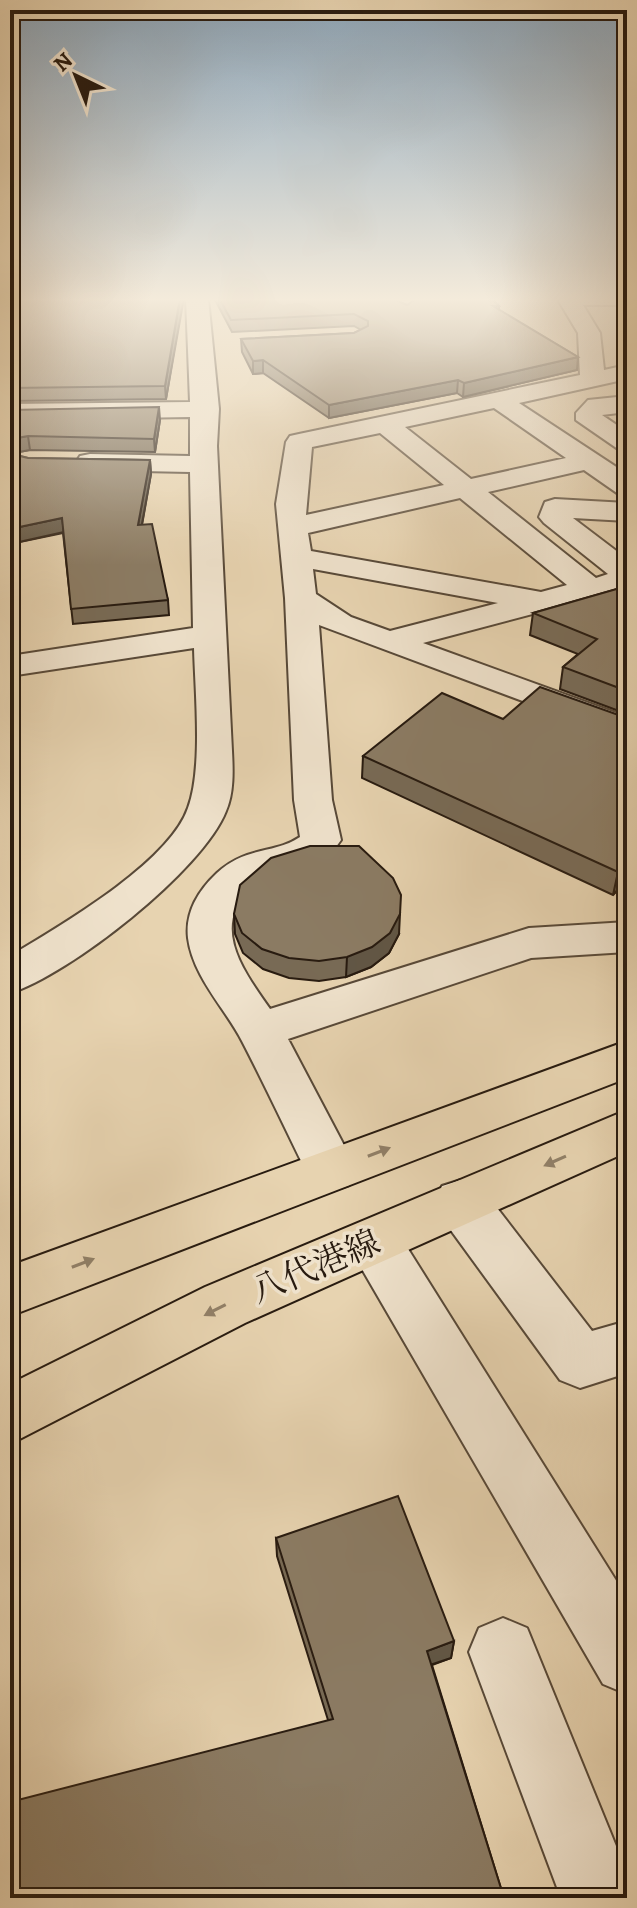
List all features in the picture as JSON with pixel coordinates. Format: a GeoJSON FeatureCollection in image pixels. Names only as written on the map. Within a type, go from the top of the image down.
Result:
{"type":"FeatureCollection","features":[{"type":"Feature","properties":{"kind":"main road"},"geometry":{"type":"LineString","coordinates":[[10,1291],[627,1059]]}},
{"type":"Feature","properties":{"kind":"main road","name":"八代港線"},"geometry":{"type":"LineString","coordinates":[[10,1415],[225,1305],[627,1130]]}},
{"type":"Feature","properties":{"kind":"street"},"geometry":{"type":"LineString","coordinates":[[10,977],[90,928],[175,857],[207,812],[213,762],[212,635],[203,464],[210,387]]}},
{"type":"Feature","properties":{"kind":"street"},"geometry":{"type":"LineString","coordinates":[[503,404],[564,387]]}},
{"type":"Feature","properties":{"kind":"street"},"geometry":{"type":"LineString","coordinates":[[331,1170],[260,1030],[212,956],[207,923],[221,893],[244,873],[266,861],[307,855],[321,840],[313,800],[301,598],[290,504],[299,442],[390,428],[603,387]]}},
{"type":"Feature","properties":{"kind":"street"},"geometry":{"type":"LineString","coordinates":[[620,433],[589,420],[591,408],[608,403],[627,404]]}},
{"type":"Feature","properties":{"kind":"street"},"geometry":{"type":"LineString","coordinates":[[503,404],[627,487]]}},
{"type":"Feature","properties":{"kind":"street"},"geometry":{"type":"LineString","coordinates":[[10,412],[206,409]]}},
{"type":"Feature","properties":{"kind":"street"},"geometry":{"type":"LineString","coordinates":[[390,428],[591,589]]}},
{"type":"Feature","properties":{"kind":"street"},"geometry":{"type":"LineString","coordinates":[[558,441],[620,433]]}},
{"type":"Feature","properties":{"kind":"street"},"geometry":{"type":"LineString","coordinates":[[61,461],[203,464]]}},
{"type":"Feature","properties":{"kind":"street"},"geometry":{"type":"LineString","coordinates":[[294,542],[466,488],[588,461]]}},
{"type":"Feature","properties":{"kind":"street"},"geometry":{"type":"LineString","coordinates":[[627,512],[555,508],[554,517],[627,577]]}},
{"type":"Feature","properties":{"kind":"street"},"geometry":{"type":"LineString","coordinates":[[294,542],[539,601]]}},
{"type":"Feature","properties":{"kind":"street"},"geometry":{"type":"LineString","coordinates":[[388,642],[627,577]]}},
{"type":"Feature","properties":{"kind":"street"},"geometry":{"type":"LineString","coordinates":[[301,598],[339,624],[627,729]]}},
{"type":"Feature","properties":{"kind":"street"},"geometry":{"type":"LineString","coordinates":[[10,666],[212,635]]}},
{"type":"Feature","properties":{"kind":"street"},"geometry":{"type":"LineString","coordinates":[[260,1030],[529,943],[627,937]]}},
{"type":"Feature","properties":{"kind":"street"},"geometry":{"type":"LineString","coordinates":[[461,1202],[580,1361],[627,1347]]}},
{"type":"Feature","properties":{"kind":"street"},"geometry":{"type":"LineString","coordinates":[[374,1241],[627,1660]]}},
{"type":"Feature","properties":{"kind":"street"},"geometry":{"type":"LineString","coordinates":[[503,1652],[599,1898]]}},
{"type":"Feature","properties":{"kind":"building"},"geometry":{"type":"Polygon","coordinates":[[[303,387],[422,387],[329,405],[303,387]]]}},
{"type":"Feature","properties":{"kind":"building"},"geometry":{"type":"Polygon","coordinates":[[[159,407],[154,439],[28,436],[17,438],[11,446],[15,455],[28,458],[150,460],[138,525],[152,524],[168,600],[71,609],[62,518],[10,529],[10,410],[159,407]]]}},
{"type":"Feature","properties":{"kind":"building"},"geometry":{"type":"Polygon","coordinates":[[[627,586],[627,691],[563,667],[597,639],[533,613],[627,586]]]}},
{"type":"Feature","properties":{"kind":"building"},"geometry":{"type":"Polygon","coordinates":[[[540,687],[627,718],[627,862],[618,872],[363,756],[442,693],[503,719],[540,687]]]}},
{"type":"Feature","properties":{"kind":"building"},"geometry":{"type":"Polygon","coordinates":[[[310,846],[359,846],[393,878],[401,895],[400,914],[390,933],[372,947],[347,957],[319,961],[289,958],[262,949],[242,933],[234,914],[240,885],[271,858],[310,846]]]}},
{"type":"Feature","properties":{"kind":"building"},"geometry":{"type":"Polygon","coordinates":[[[398,1496],[454,1641],[427,1651],[504,1898],[10,1898],[10,1802],[333,1719],[276,1538],[398,1496]]]}}]}
